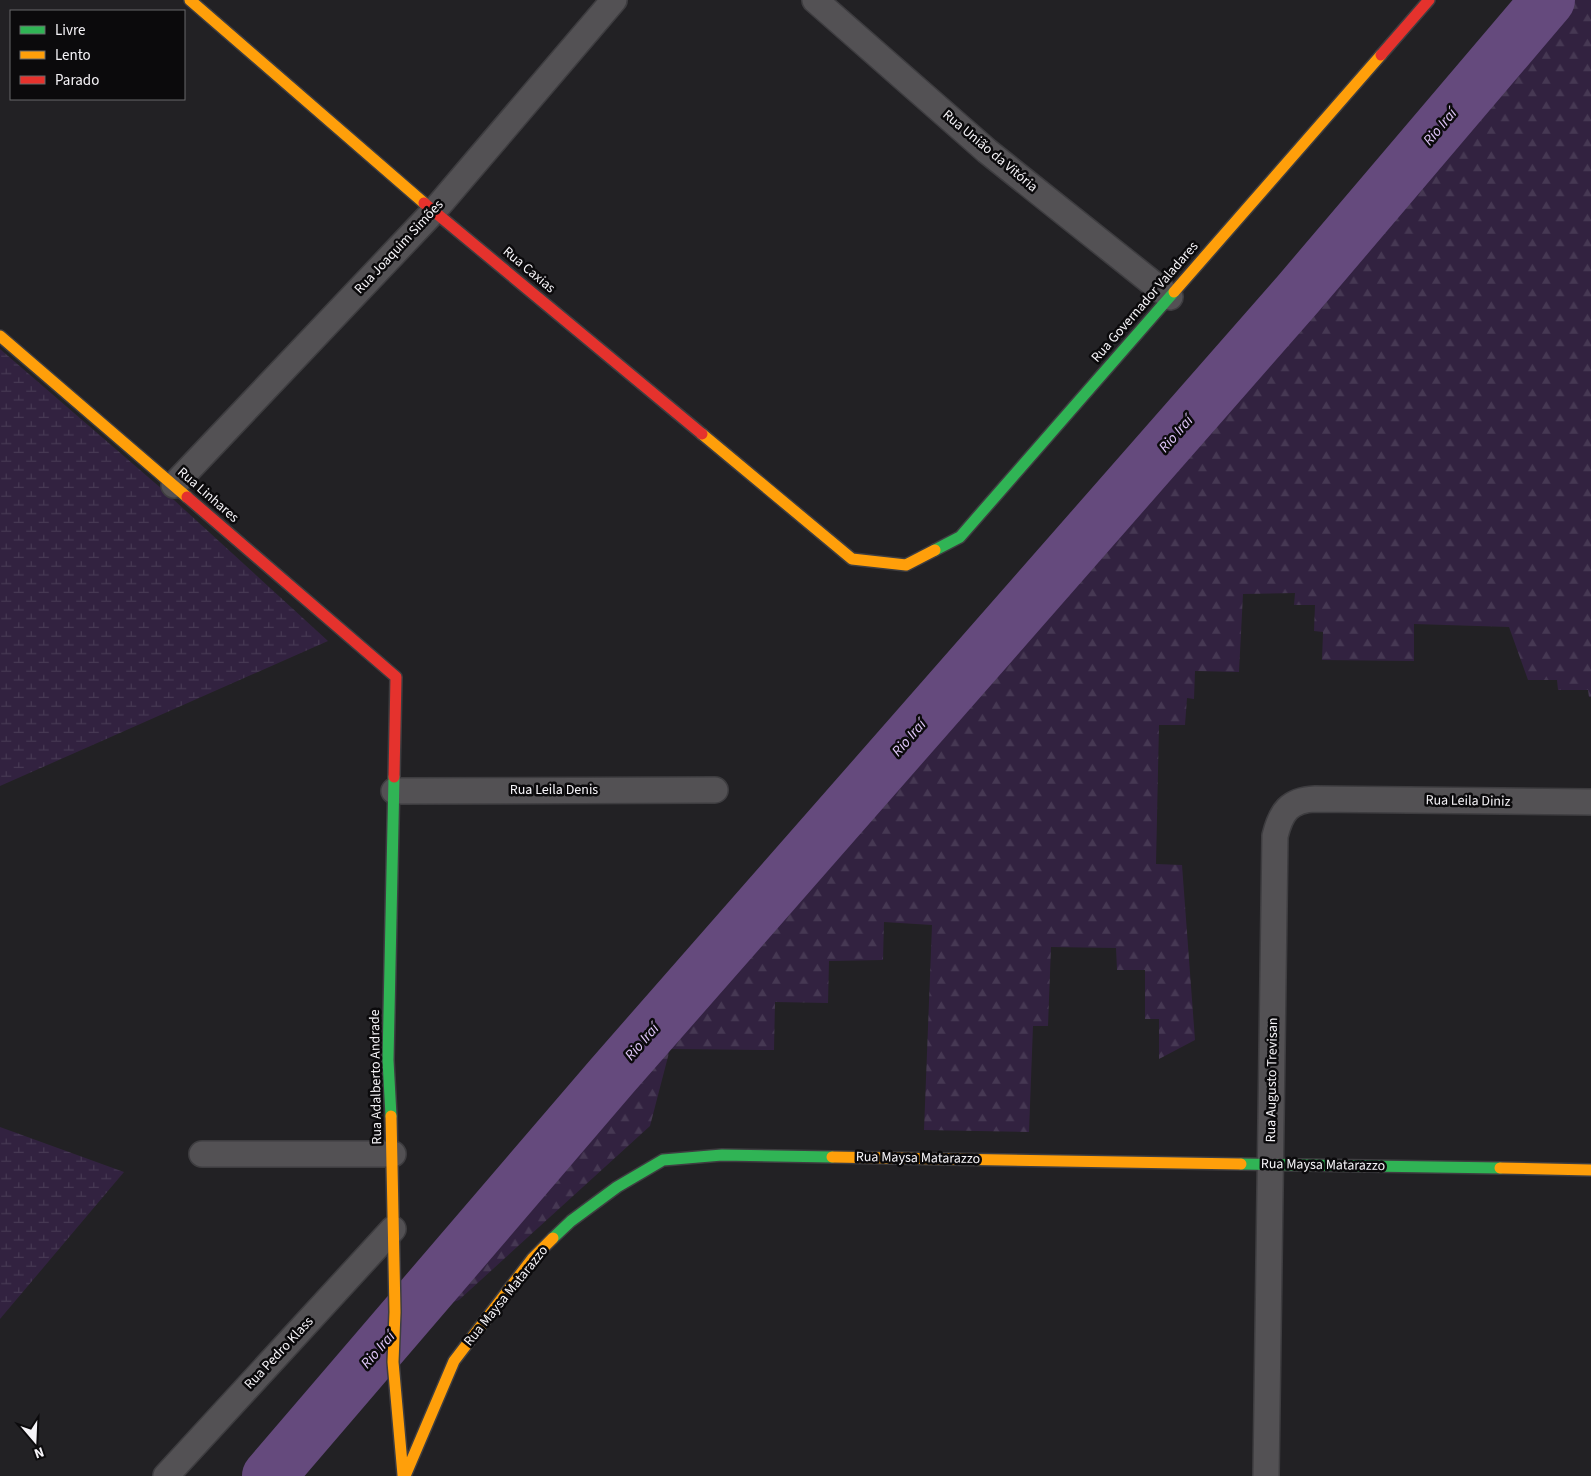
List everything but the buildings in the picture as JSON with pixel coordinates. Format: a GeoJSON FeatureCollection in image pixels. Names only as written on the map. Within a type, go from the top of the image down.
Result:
{"type":"FeatureCollection","features":[{"type":"Feature","properties":{"kind":"street","name":"Rua Caxias"},"geometry":{"type":"LineString","coordinates":[[190,0],[434,211],[852,559]]}},
{"type":"Feature","properties":{"kind":"street","name":"Rua Joaquim Simões"},"geometry":{"type":"LineString","coordinates":[[174,485],[434,211],[614,0]]}},
{"type":"Feature","properties":{"kind":"street","name":"Rua União da Vitória"},"geometry":{"type":"LineString","coordinates":[[815,0],[987,151],[1170,297]]}},
{"type":"Feature","properties":{"kind":"street","name":"Rua Governador Valadares"},"geometry":{"type":"LineString","coordinates":[[852,559],[906,566],[960,537],[1429,0]]}},
{"type":"Feature","properties":{"kind":"street","name":"Rua Linhares"},"geometry":{"type":"LineString","coordinates":[[0,336],[396,677]]}},
{"type":"Feature","properties":{"kind":"street","name":"Rua Adalberto Andrade"},"geometry":{"type":"LineString","coordinates":[[396,677],[388,1060],[395,1312],[393,1362],[404,1476]]}},
{"type":"Feature","properties":{"kind":"street","name":"Rua Leila Denis"},"geometry":{"type":"LineString","coordinates":[[394,791],[715,790]]}},
{"type":"Feature","properties":{"kind":"street","name":"Rua Augusto Trevisan"},"geometry":{"type":"LineString","coordinates":[[1266,1476],[1274,836],[1281,816],[1295,802],[1304,799],[1345,799]]}},
{"type":"Feature","properties":{"kind":"street","name":"Rua Leila Diniz"},"geometry":{"type":"LineString","coordinates":[[1345,799],[1591,802]]}},
{"type":"Feature","properties":{"kind":"street"},"geometry":{"type":"LineString","coordinates":[[202,1154],[392,1154]]}},
{"type":"Feature","properties":{"kind":"street","name":"Rua Maysa Matarazzo"},"geometry":{"type":"LineString","coordinates":[[404,1476],[454,1361],[532,1259],[570,1221],[617,1187],[663,1160],[722,1155],[1591,1170]]}},
{"type":"Feature","properties":{"kind":"street","name":"Rua Pedro Klass"},"geometry":{"type":"LineString","coordinates":[[166,1476],[393,1229]]}},
{"type":"Feature","properties":{"kind":"green space"},"geometry":{"type":"Polygon","coordinates":[[[1567,0],[1591,0],[1591,697],[1589,697],[1588,690],[1558,690],[1557,680],[1528,680],[1509,627],[1414,624],[1414,661],[1322,660],[1323,632],[1314,631],[1315,605],[1294,605],[1295,593],[1243,594],[1239,672],[1195,671],[1194,699],[1187,698],[1185,725],[1159,725],[1156,864],[1182,865],[1195,1040],[1159,1059],[1159,1019],[1145,1019],[1145,970],[1117,970],[1116,948],[1051,947],[1048,1026],[1033,1026],[1029,1132],[924,1130],[932,925],[884,922],[883,960],[829,961],[828,1003],[775,1002],[774,1050],[670,1049],[650,1126],[459,1300],[423,1313],[424,1288],[903,766],[1567,0]]]}},
{"type":"Feature","properties":{"kind":"green space"},"geometry":{"type":"Polygon","coordinates":[[[0,349],[162,489],[328,641],[0,786],[0,349]]]}},
{"type":"Feature","properties":{"kind":"green space"},"geometry":{"type":"Polygon","coordinates":[[[0,1127],[124,1172],[0,1319],[0,1127]]]}},
{"type":"Feature","properties":{"kind":"waterway","name":"Rio Iraí"},"geometry":{"type":"LineString","coordinates":[[269,1476],[612,1076],[1298,294],[1548,0]]}},
{"type":"Feature","properties":{"kind":"traffic: fast"},"geometry":{"type":"LineString","coordinates":[[935,550],[960,537],[1174,292]]}},
{"type":"Feature","properties":{"kind":"traffic: fast"},"geometry":{"type":"LineString","coordinates":[[391,1116],[388,1060],[394,777]]}},
{"type":"Feature","properties":{"kind":"traffic: fast"},"geometry":{"type":"LineString","coordinates":[[553,1238],[571,1221],[617,1187],[663,1160],[722,1155],[832,1157]]}},
{"type":"Feature","properties":{"kind":"traffic: fast"},"geometry":{"type":"LineString","coordinates":[[1241,1164],[1500,1168]]}},
{"type":"Feature","properties":{"kind":"traffic: slow"},"geometry":{"type":"LineString","coordinates":[[190,0],[424,203]]}},
{"type":"Feature","properties":{"kind":"traffic: slow"},"geometry":{"type":"LineString","coordinates":[[1174,292],[1381,55]]}},
{"type":"Feature","properties":{"kind":"traffic: slow"},"geometry":{"type":"LineString","coordinates":[[0,336],[187,497]]}},
{"type":"Feature","properties":{"kind":"traffic: slow"},"geometry":{"type":"LineString","coordinates":[[702,434],[852,559],[906,565],[935,550]]}},
{"type":"Feature","properties":{"kind":"traffic: slow"},"geometry":{"type":"LineString","coordinates":[[391,1116],[395,1312],[393,1362],[403,1475]]}},
{"type":"Feature","properties":{"kind":"traffic: slow"},"geometry":{"type":"LineString","coordinates":[[832,1157],[1241,1164]]}},
{"type":"Feature","properties":{"kind":"traffic: slow"},"geometry":{"type":"LineString","coordinates":[[1500,1168],[1591,1170]]}},
{"type":"Feature","properties":{"kind":"traffic: slow"},"geometry":{"type":"LineString","coordinates":[[405,1476],[454,1361],[532,1259],[553,1238]]}},
{"type":"Feature","properties":{"kind":"traffic: jam"},"geometry":{"type":"LineString","coordinates":[[1381,55],[1429,0]]}},
{"type":"Feature","properties":{"kind":"traffic: jam"},"geometry":{"type":"LineString","coordinates":[[424,203],[702,434]]}},
{"type":"Feature","properties":{"kind":"traffic: jam"},"geometry":{"type":"LineString","coordinates":[[187,497],[396,677],[394,777]]}}]}
